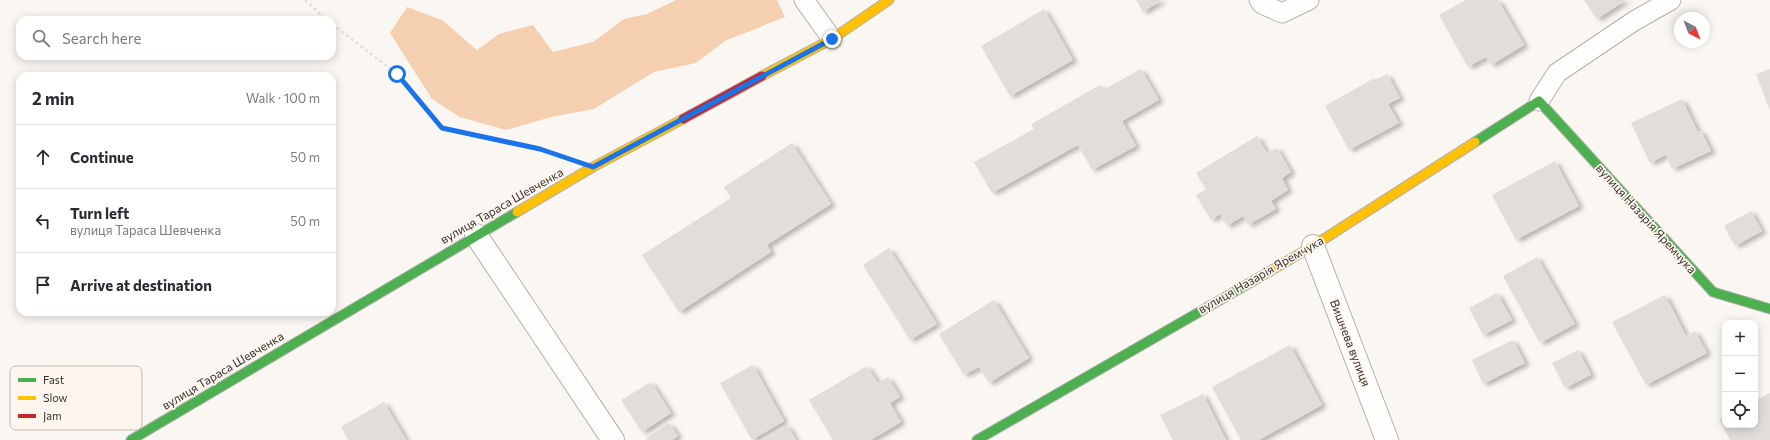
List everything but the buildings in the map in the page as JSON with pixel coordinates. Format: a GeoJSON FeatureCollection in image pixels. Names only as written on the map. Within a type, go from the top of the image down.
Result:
{"type":"FeatureCollection","features":[{"type":"Feature","properties":{"kind":"street","name":"вулиця Тараса Шевченка"},"geometry":{"type":"LineString","coordinates":[[131,440],[593,167],[832,39],[889,0]]}},
{"type":"Feature","properties":{"kind":"street","name":"вулиця Назарія Яремчука"},"geometry":{"type":"LineString","coordinates":[[977,440],[1313,246],[1538,101],[1713,292],[1770,310]]}},
{"type":"Feature","properties":{"kind":"street"},"geometry":{"type":"LineString","coordinates":[[476,235],[613,440]]}},
{"type":"Feature","properties":{"kind":"street","name":"Вишнева вулиця"},"geometry":{"type":"LineString","coordinates":[[1313,246],[1386,440]]}},
{"type":"Feature","properties":{"kind":"lane"},"geometry":{"type":"LineString","coordinates":[[804,0],[832,39]]}},
{"type":"Feature","properties":{"kind":"lane"},"geometry":{"type":"LineString","coordinates":[[1259,0],[1262,4],[1282,12],[1309,0]]}},
{"type":"Feature","properties":{"kind":"lane","name":"вулиця Назарія Яремчука"},"geometry":{"type":"LineString","coordinates":[[1538,101],[1557,73],[1634,21],[1671,0]]}},
{"type":"Feature","properties":{"kind":"path"},"geometry":{"type":"LineString","coordinates":[[305,0],[322,16]]}},
{"type":"Feature","properties":{"kind":"path"},"geometry":{"type":"LineString","coordinates":[[336,27],[397,74],[442,128],[540,149],[593,167]]}},
{"type":"Feature","properties":{"kind":"shaded area"},"geometry":{"type":"Polygon","coordinates":[[[676,0],[777,0],[785,17],[725,41],[696,63],[654,72],[594,109],[551,117],[506,130],[460,117],[432,99],[390,33],[407,7],[442,20],[477,50],[499,34],[533,25],[553,52],[593,42],[624,19],[647,14],[676,0]]]}},
{"type":"Feature","properties":{"kind":"traffic: fast"},"geometry":{"type":"LineString","coordinates":[[1475,142],[1539,101],[1713,292],[1770,309]]}},
{"type":"Feature","properties":{"kind":"traffic: fast"},"geometry":{"type":"LineString","coordinates":[[131,440],[517,212]]}},
{"type":"Feature","properties":{"kind":"traffic: fast"},"geometry":{"type":"LineString","coordinates":[[977,440],[1260,277]]}},
{"type":"Feature","properties":{"kind":"traffic: slow"},"geometry":{"type":"LineString","coordinates":[[762,76],[832,39],[889,0]]}},
{"type":"Feature","properties":{"kind":"traffic: slow"},"geometry":{"type":"LineString","coordinates":[[517,212],[593,167],[683,119]]}},
{"type":"Feature","properties":{"kind":"traffic: slow"},"geometry":{"type":"LineString","coordinates":[[1260,277],[1313,246],[1475,142]]}},
{"type":"Feature","properties":{"kind":"traffic: jam"},"geometry":{"type":"LineString","coordinates":[[683,119],[762,76]]}},
{"type":"Feature","properties":{"kind":"route"},"geometry":{"type":"LineString","coordinates":[[397,74],[442,128],[540,149],[593,167],[832,39]]}}]}
